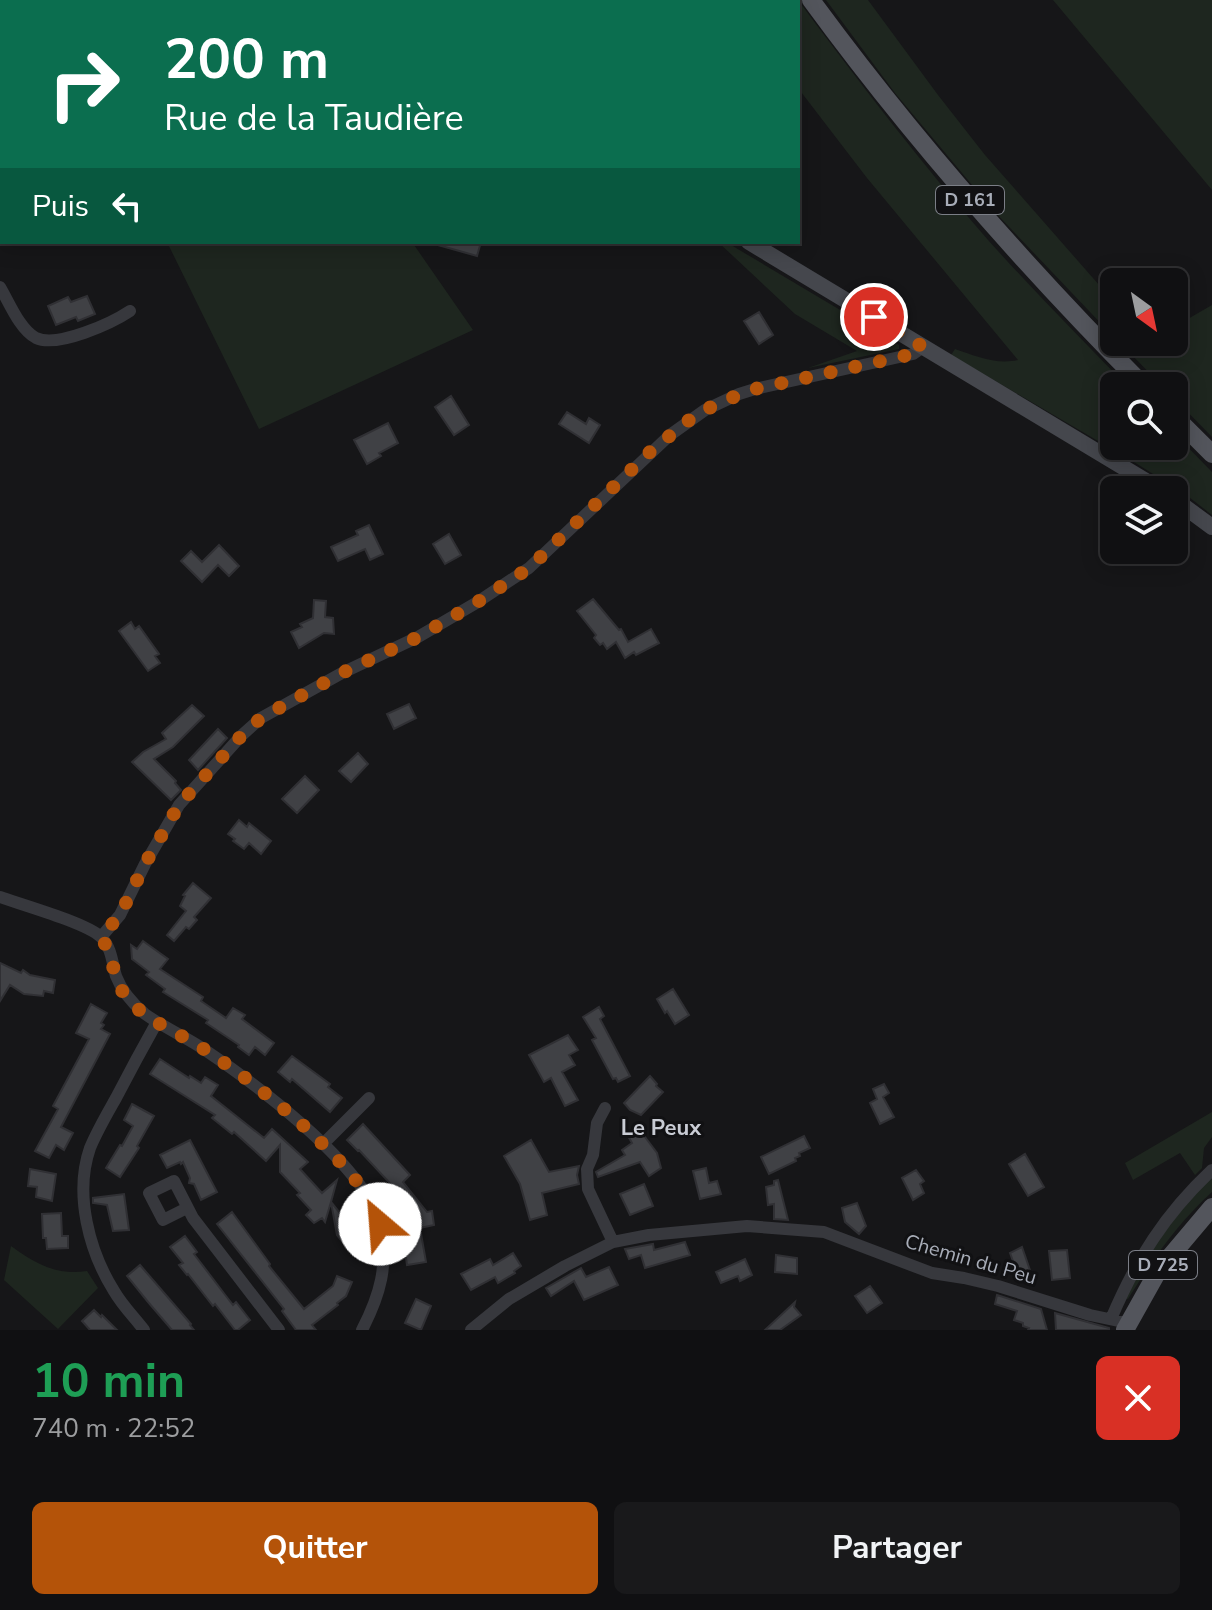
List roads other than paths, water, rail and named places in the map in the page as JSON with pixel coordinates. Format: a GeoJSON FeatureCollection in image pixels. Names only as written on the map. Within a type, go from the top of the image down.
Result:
{"type":"FeatureCollection","features":[{"type":"Feature","properties":{"kind":"main road","name":"D 161"},"geometry":{"type":"LineString","coordinates":[[811,0],[878,89],[964,194],[1130,372]]}},
{"type":"Feature","properties":{"kind":"main road"},"geometry":{"type":"LineString","coordinates":[[752,244],[1138,476]]}},
{"type":"Feature","properties":{"kind":"main road"},"geometry":{"type":"LineString","coordinates":[[1188,430],[1212,454]]}},
{"type":"Feature","properties":{"kind":"main road"},"geometry":{"type":"LineString","coordinates":[[1188,509],[1212,527]]}},
{"type":"Feature","properties":{"kind":"main road","name":"D 725"},"geometry":{"type":"LineString","coordinates":[[1121,1324],[1158,1271],[1212,1207]]}},
{"type":"Feature","properties":{"kind":"street"},"geometry":{"type":"LineString","coordinates":[[0,287],[21,324],[36,337],[51,340],[67,338],[116,320],[130,311]]}},
{"type":"Feature","properties":{"kind":"street"},"geometry":{"type":"LineString","coordinates":[[101,937],[120,915],[179,805],[261,718],[342,673],[418,637],[529,568],[651,451],[705,410],[755,389],[913,354],[923,347]]}},
{"type":"Feature","properties":{"kind":"street"},"geometry":{"type":"LineString","coordinates":[[0,897],[85,927],[101,937],[110,950],[116,977],[126,997],[157,1022],[200,1047],[275,1100],[323,1144],[352,1176],[369,1198],[380,1224],[383,1254],[383,1275],[362,1330]]}},
{"type":"Feature","properties":{"kind":"street"},"geometry":{"type":"LineString","coordinates":[[144,1330],[114,1292],[93,1244],[86,1218],[85,1170],[90,1148],[157,1022]]}},
{"type":"Feature","properties":{"kind":"street"},"geometry":{"type":"LineString","coordinates":[[323,1144],[369,1098]]}},
{"type":"Feature","properties":{"kind":"street"},"geometry":{"type":"LineString","coordinates":[[605,1108],[597,1123],[593,1155],[587,1169],[588,1189],[613,1242]]}},
{"type":"Feature","properties":{"kind":"street"},"geometry":{"type":"LineString","coordinates":[[1121,1324],[1137,1264],[1176,1207],[1212,1170]]}},
{"type":"Feature","properties":{"kind":"street"},"geometry":{"type":"LineString","coordinates":[[187,1208],[279,1330]]}},
{"type":"Feature","properties":{"kind":"street","name":"Chemin du Peu"},"geometry":{"type":"LineString","coordinates":[[471,1330],[509,1299],[613,1242],[649,1235],[747,1226],[824,1232],[932,1273],[998,1286],[1121,1324]]}},
{"type":"Feature","properties":{"kind":"district","name":"Le Peux"},"geometry":{"type":"Point","coordinates":[661,1127]}}]}
